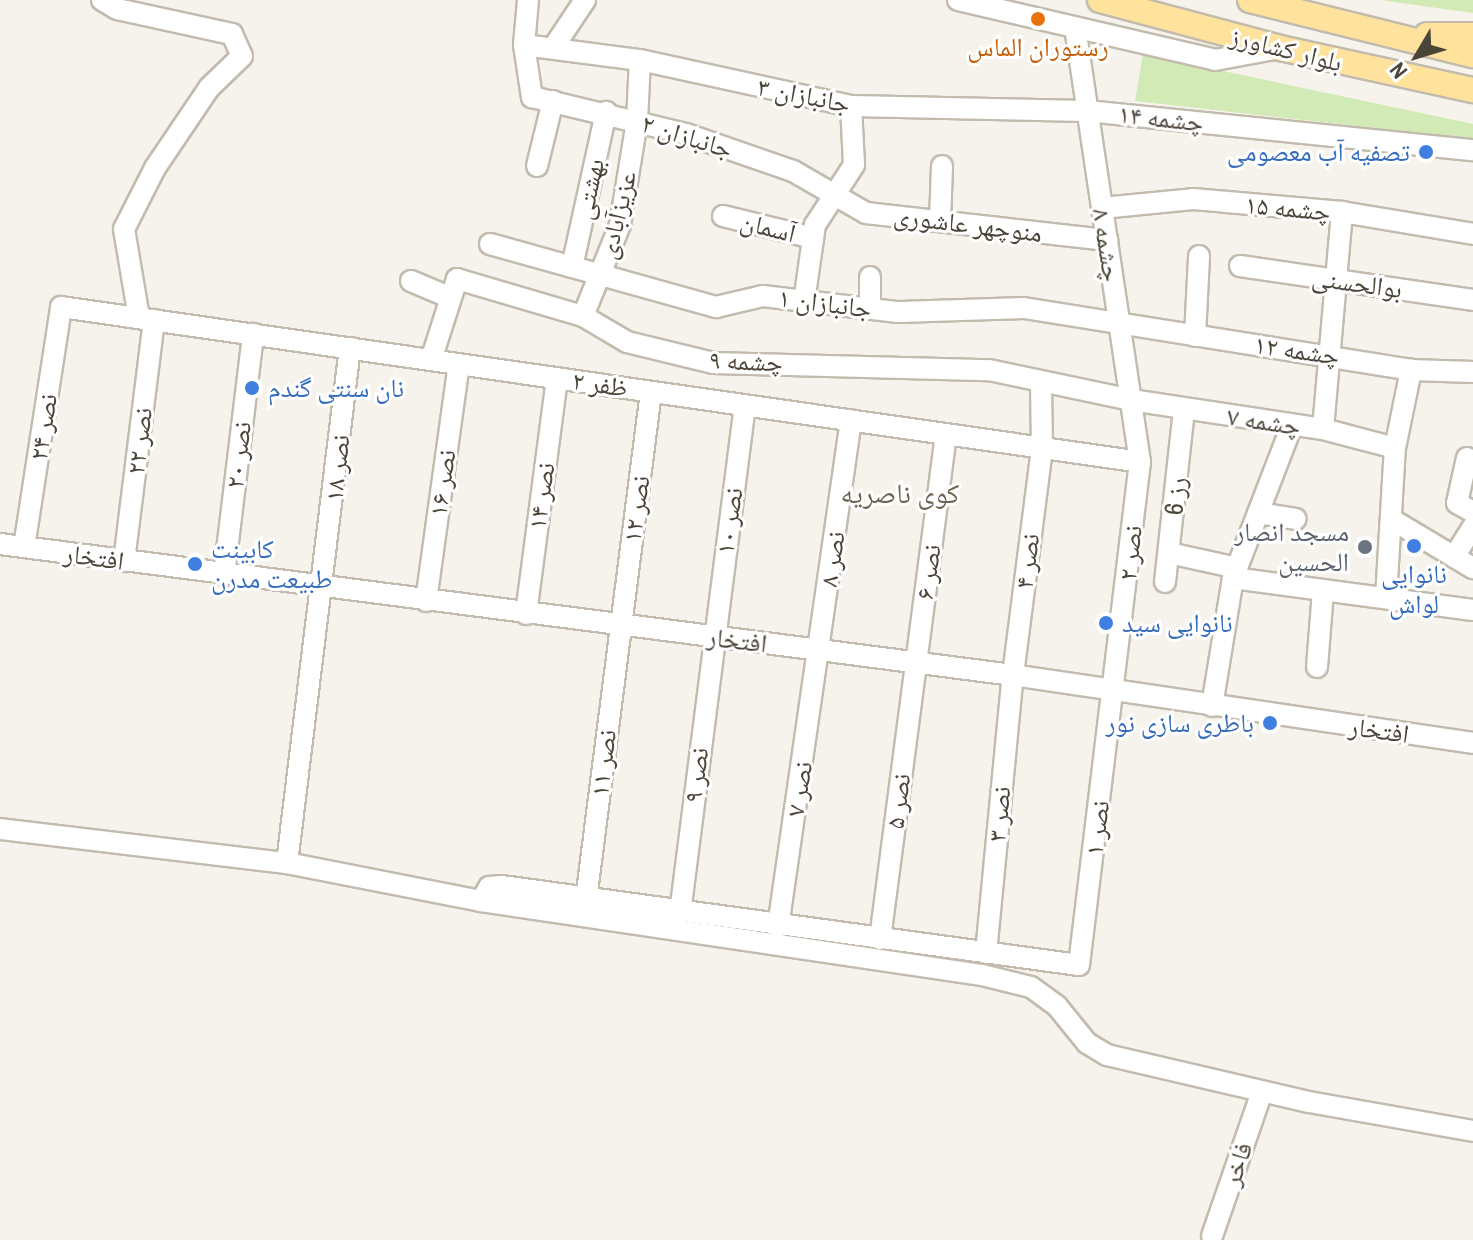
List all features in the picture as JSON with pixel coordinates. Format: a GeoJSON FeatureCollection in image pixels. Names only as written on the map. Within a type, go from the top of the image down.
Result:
{"type":"FeatureCollection","features":[{"type":"Feature","properties":{"kind":"main road","name":"بلوار کشاورز"},"geometry":{"type":"LineString","coordinates":[[1100,0],[1280,48],[1470,91]]}},
{"type":"Feature","properties":{"kind":"main road","name":"بلوار کشاورز"},"geometry":{"type":"LineString","coordinates":[[1250,0],[1380,36],[1473,55]]}},
{"type":"Feature","properties":{"kind":"main road"},"geometry":{"type":"LineString","coordinates":[[1380,36],[1473,35]]}},
{"type":"Feature","properties":{"kind":"street","name":"نصر ۲۲"},"geometry":{"type":"LineString","coordinates":[[102,0],[117,9],[232,34],[242,56],[209,88],[155,168],[124,229],[146,319],[124,561]]}},
{"type":"Feature","properties":{"kind":"street"},"geometry":{"type":"LineString","coordinates":[[524,45],[528,0]]}},
{"type":"Feature","properties":{"kind":"street"},"geometry":{"type":"LineString","coordinates":[[553,48],[585,0]]}},
{"type":"Feature","properties":{"kind":"street"},"geometry":{"type":"LineString","coordinates":[[958,0],[1215,60],[1280,48]]}},
{"type":"Feature","properties":{"kind":"street","name":"چشمه ۸"},"geometry":{"type":"LineString","coordinates":[[1075,28],[1140,462]]}},
{"type":"Feature","properties":{"kind":"street","name":"جانبازان ۳"},"geometry":{"type":"LineString","coordinates":[[524,45],[640,60],[851,106],[1087,111]]}},
{"type":"Feature","properties":{"kind":"street","name":"جانبازان ۲"},"geometry":{"type":"LineString","coordinates":[[524,45],[532,97],[606,112],[793,171],[835,195]]}},
{"type":"Feature","properties":{"kind":"street","name":"عزیزآبادی"},"geometry":{"type":"LineString","coordinates":[[583,316],[620,225],[637,121],[640,60]]}},
{"type":"Feature","properties":{"kind":"street"},"geometry":{"type":"LineString","coordinates":[[537,166],[553,101]]}},
{"type":"Feature","properties":{"kind":"street"},"geometry":{"type":"LineString","coordinates":[[804,302],[813,238],[822,210],[854,165],[851,106]]}},
{"type":"Feature","properties":{"kind":"street","name":"چشمه ۱۴"},"geometry":{"type":"LineString","coordinates":[[1087,111],[1473,150]]}},
{"type":"Feature","properties":{"kind":"street","name":"بهشتی"},"geometry":{"type":"LineString","coordinates":[[572,267],[606,112]]}},
{"type":"Feature","properties":{"kind":"street"},"geometry":{"type":"LineString","coordinates":[[940,221],[942,166]]}},
{"type":"Feature","properties":{"kind":"street","name":"منوچهر عاشوری"},"geometry":{"type":"LineString","coordinates":[[835,195],[866,213],[1107,240]]}},
{"type":"Feature","properties":{"kind":"street","name":"چشمه ۱۵"},"geometry":{"type":"LineString","coordinates":[[1102,208],[1193,199],[1342,212],[1473,234]]}},
{"type":"Feature","properties":{"kind":"street"},"geometry":{"type":"LineString","coordinates":[[1323,429],[1340,281],[1342,212]]}},
{"type":"Feature","properties":{"kind":"street","name":"آسمان"},"geometry":{"type":"LineString","coordinates":[[723,216],[813,238]]}},
{"type":"Feature","properties":{"kind":"street","name":"جانبازان ۱"},"geometry":{"type":"LineString","coordinates":[[490,244],[716,307],[763,296],[870,309],[1024,308],[1120,327]]}},
{"type":"Feature","properties":{"kind":"street"},"geometry":{"type":"LineString","coordinates":[[1195,336],[1199,256]]}},
{"type":"Feature","properties":{"kind":"street","name":"بوالحسنی"},"geometry":{"type":"LineString","coordinates":[[1240,266],[1473,300]]}},
{"type":"Feature","properties":{"kind":"street"},"geometry":{"type":"LineString","coordinates":[[870,277],[870,309]]}},
{"type":"Feature","properties":{"kind":"street","name":"چشمه ۹"},"geometry":{"type":"LineString","coordinates":[[451,298],[457,279],[583,316],[627,342],[713,363],[989,370],[1131,400]]}},
{"type":"Feature","properties":{"kind":"street"},"geometry":{"type":"LineString","coordinates":[[411,281],[451,298],[431,360]]}},
{"type":"Feature","properties":{"kind":"street","name":"ظفر ۲"},"geometry":{"type":"LineString","coordinates":[[61,307],[1140,462]]}},
{"type":"Feature","properties":{"kind":"street","name":"نصر ۲۴"},"geometry":{"type":"LineString","coordinates":[[24,547],[61,307]]}},
{"type":"Feature","properties":{"kind":"street","name":"چشمه ۱۲"},"geometry":{"type":"LineString","coordinates":[[1120,327],[1332,353],[1411,370],[1473,372]]}},
{"type":"Feature","properties":{"kind":"street","name":"نصر ۲۰"},"geometry":{"type":"LineString","coordinates":[[224,575],[253,334]]}},
{"type":"Feature","properties":{"kind":"street","name":"نصر ۱۸"},"geometry":{"type":"LineString","coordinates":[[287,863],[323,589],[350,348]]}},
{"type":"Feature","properties":{"kind":"street","name":"نصر ۱۶"},"geometry":{"type":"LineString","coordinates":[[426,601],[459,364]]}},
{"type":"Feature","properties":{"kind":"street"},"geometry":{"type":"LineString","coordinates":[[1386,598],[1395,448],[1411,370]]}},
{"type":"Feature","properties":{"kind":"street","name":"نصر ۱۴"},"geometry":{"type":"LineString","coordinates":[[526,614],[557,378]]}},
{"type":"Feature","properties":{"kind":"street","name":"نصر ۴"},"geometry":{"type":"LineString","coordinates":[[1013,675],[1042,448],[1041,382]]}},
{"type":"Feature","properties":{"kind":"street","name":"نصر ۱۲"},"geometry":{"type":"LineString","coordinates":[[620,626],[651,392]]}},
{"type":"Feature","properties":{"kind":"street","name":"چشمه ۷"},"geometry":{"type":"LineString","coordinates":[[1131,400],[1323,429],[1395,448]]}},
{"type":"Feature","properties":{"kind":"street","name":"نصر ۱۰"},"geometry":{"type":"LineString","coordinates":[[712,637],[745,405]]}},
{"type":"Feature","properties":{"kind":"street","name":"رز 6"},"geometry":{"type":"LineString","coordinates":[[1165,582],[1184,409]]}},
{"type":"Feature","properties":{"kind":"street","name":"نصر ۸"},"geometry":{"type":"LineString","coordinates":[[820,651],[851,420]]}},
{"type":"Feature","properties":{"kind":"street"},"geometry":{"type":"LineString","coordinates":[[1212,706],[1235,573],[1292,425]]}},
{"type":"Feature","properties":{"kind":"street","name":"نصر ۶"},"geometry":{"type":"LineString","coordinates":[[915,662],[946,434]]}},
{"type":"Feature","properties":{"kind":"street"},"geometry":{"type":"LineString","coordinates":[[1467,458],[1457,503],[1473,512]]}},
{"type":"Feature","properties":{"kind":"street","name":"نصر ۲"},"geometry":{"type":"LineString","coordinates":[[1115,691],[1140,462]]}},
{"type":"Feature","properties":{"kind":"street"},"geometry":{"type":"LineString","coordinates":[[1258,513],[1296,519]]}},
{"type":"Feature","properties":{"kind":"street"},"geometry":{"type":"LineString","coordinates":[[1391,519],[1473,568]]}},
{"type":"Feature","properties":{"kind":"street"},"geometry":{"type":"LineString","coordinates":[[1454,557],[1473,526]]}},
{"type":"Feature","properties":{"kind":"street","name":"افتخار"},"geometry":{"type":"LineString","coordinates":[[0,544],[323,589],[1013,675],[1473,743]]}},
{"type":"Feature","properties":{"kind":"street"},"geometry":{"type":"LineString","coordinates":[[1169,553],[1235,573],[1323,590],[1473,610]]}},
{"type":"Feature","properties":{"kind":"street"},"geometry":{"type":"LineString","coordinates":[[1317,667],[1323,590]]}},
{"type":"Feature","properties":{"kind":"street","name":"نصر ۱۱"},"geometry":{"type":"LineString","coordinates":[[586,900],[620,626]]}},
{"type":"Feature","properties":{"kind":"street","name":"نصر ۹"},"geometry":{"type":"LineString","coordinates":[[680,913],[712,637]]}},
{"type":"Feature","properties":{"kind":"street","name":"نصر ۷"},"geometry":{"type":"LineString","coordinates":[[778,927],[820,651]]}},
{"type":"Feature","properties":{"kind":"street","name":"نصر ۵"},"geometry":{"type":"LineString","coordinates":[[880,939],[915,662]]}},
{"type":"Feature","properties":{"kind":"street","name":"نصر ۳"},"geometry":{"type":"LineString","coordinates":[[986,953],[1013,675]]}},
{"type":"Feature","properties":{"kind":"street","name":"نصر ۱"},"geometry":{"type":"LineString","coordinates":[[986,953],[1079,965],[1115,691]]}},
{"type":"Feature","properties":{"kind":"street"},"geometry":{"type":"LineString","coordinates":[[0,829],[287,863],[481,901],[1007,981],[1031,987],[1057,1006],[1087,1043],[1107,1055],[1262,1092],[1473,1131]]}},
{"type":"Feature","properties":{"kind":"street"},"geometry":{"type":"LineString","coordinates":[[481,901],[489,887],[502,886],[778,927],[986,953]]}},
{"type":"Feature","properties":{"kind":"street","name":"فاخر"},"geometry":{"type":"LineString","coordinates":[[1212,1236],[1262,1092]]}},
{"type":"Feature","properties":{"kind":"green space"},"geometry":{"type":"Polygon","coordinates":[[[1384,0],[1473,0],[1473,13],[1387,1],[1384,0]]]}},
{"type":"Feature","properties":{"kind":"green space"},"geometry":{"type":"Polygon","coordinates":[[[1143,54],[1473,124],[1473,139],[1135,101],[1143,54]]]}},
{"type":"Feature","properties":{"kind":"place","name":"رستوران الماس"},"geometry":{"type":"Point","coordinates":[1038,19]}},
{"type":"Feature","properties":{"kind":"place","name":"تصفیه آب معصومی"},"geometry":{"type":"Point","coordinates":[1426,152]}},
{"type":"Feature","properties":{"kind":"place","name":"نان سنتی گندم"},"geometry":{"type":"Point","coordinates":[252,388]}},
{"type":"Feature","properties":{"kind":"place","name":"نانوایی لواش"},"geometry":{"type":"Point","coordinates":[1414,546]}},
{"type":"Feature","properties":{"kind":"place","name":"مسجد انصار الحسین"},"geometry":{"type":"Point","coordinates":[1365,547]}},
{"type":"Feature","properties":{"kind":"place","name":"کابینت طبیعت مدرن"},"geometry":{"type":"Point","coordinates":[195,564]}},
{"type":"Feature","properties":{"kind":"place","name":"نانوایی‌ سید"},"geometry":{"type":"Point","coordinates":[1106,623]}},
{"type":"Feature","properties":{"kind":"place","name":"باطری سازی نور"},"geometry":{"type":"Point","coordinates":[1270,723]}},
{"type":"Feature","properties":{"kind":"district","name":"کوی ناصریه"},"geometry":{"type":"Point","coordinates":[900,493]}}]}
